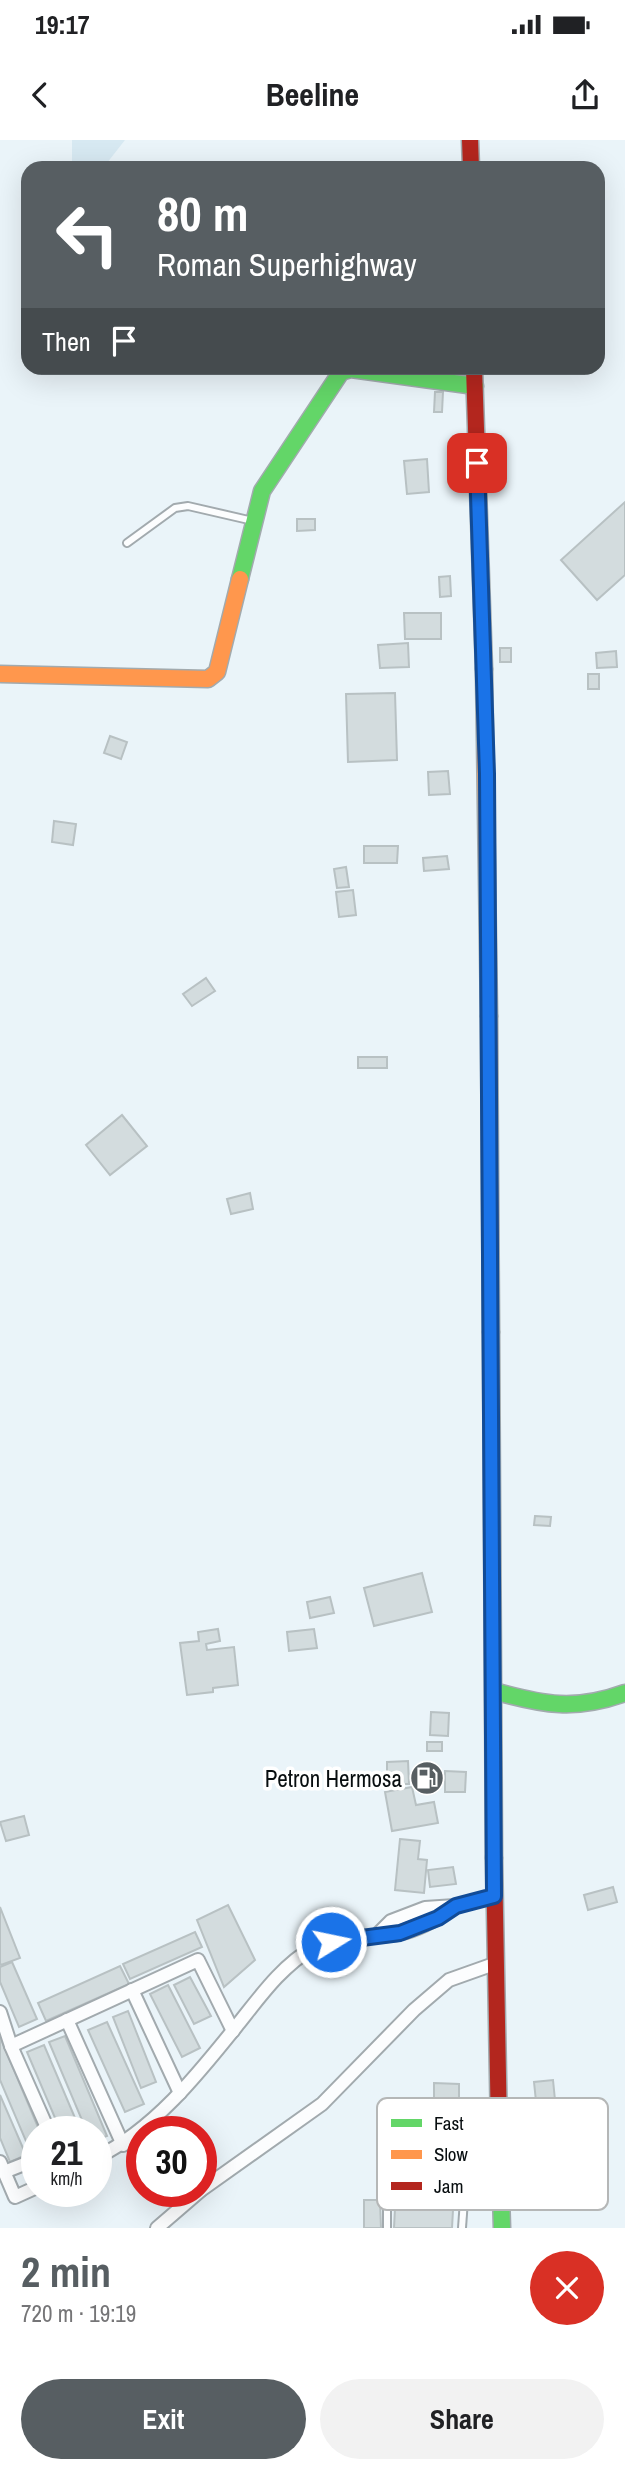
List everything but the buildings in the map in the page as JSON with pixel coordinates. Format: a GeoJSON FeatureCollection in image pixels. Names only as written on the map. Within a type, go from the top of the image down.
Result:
{"type":"FeatureCollection","features":[{"type":"Feature","properties":{"kind":"main road"},"geometry":{"type":"LineString","coordinates":[[470,140],[471,161]]}},
{"type":"Feature","properties":{"kind":"main road"},"geometry":{"type":"LineString","coordinates":[[0,674],[208,679],[217,672],[262,491],[339,375]]}},
{"type":"Feature","properties":{"kind":"main road"},"geometry":{"type":"LineString","coordinates":[[395,375],[475,386]]}},
{"type":"Feature","properties":{"kind":"main road"},"geometry":{"type":"LineString","coordinates":[[474,375],[486,707],[494,1964],[497,2098]]}},
{"type":"Feature","properties":{"kind":"main road"},"geometry":{"type":"LineString","coordinates":[[494,1691],[542,1705],[565,1706],[600,1703],[625,1693]]}},
{"type":"Feature","properties":{"kind":"main road"},"geometry":{"type":"LineString","coordinates":[[501,2210],[502,2228]]}},
{"type":"Feature","properties":{"kind":"street"},"geometry":{"type":"LineString","coordinates":[[112,2150],[123,2145],[180,2093],[279,1972],[316,1945],[400,1933],[438,1918],[456,1906],[494,1896]]}},
{"type":"Feature","properties":{"kind":"street"},"geometry":{"type":"LineString","coordinates":[[11,2046],[198,1960],[233,2031]]}},
{"type":"Feature","properties":{"kind":"street"},"geometry":{"type":"LineString","coordinates":[[217,2178],[322,2104],[414,2010],[449,1980],[494,1964]]}},
{"type":"Feature","properties":{"kind":"street"},"geometry":{"type":"LineString","coordinates":[[132,1990],[180,2093]]}},
{"type":"Feature","properties":{"kind":"street"},"geometry":{"type":"LineString","coordinates":[[0,2012],[11,2046],[42,2116]]}},
{"type":"Feature","properties":{"kind":"street"},"geometry":{"type":"LineString","coordinates":[[67,2020],[123,2145]]}},
{"type":"Feature","properties":{"kind":"street"},"geometry":{"type":"LineString","coordinates":[[21,2163],[2,2167],[15,2197],[21,2194]]}},
{"type":"Feature","properties":{"kind":"street"},"geometry":{"type":"LineString","coordinates":[[158,2228],[181,2207]]}},
{"type":"Feature","properties":{"kind":"lane"},"geometry":{"type":"LineString","coordinates":[[127,543],[175,508],[188,506],[253,521]]}},
{"type":"Feature","properties":{"kind":"lane"},"geometry":{"type":"LineString","coordinates":[[387,2210],[387,2228]]}},
{"type":"Feature","properties":{"kind":"lane"},"geometry":{"type":"LineString","coordinates":[[462,2228],[463,2210]]}},
{"type":"Feature","properties":{"kind":"shaded area"},"geometry":{"type":"Polygon","coordinates":[[[72,140],[125,140],[108,161],[72,161],[72,140]]]}},
{"type":"Feature","properties":{"kind":"traffic: fast"},"geometry":{"type":"LineString","coordinates":[[240,579],[262,491],[339,375]]}},
{"type":"Feature","properties":{"kind":"traffic: fast"},"geometry":{"type":"LineString","coordinates":[[395,375],[475,386]]}},
{"type":"Feature","properties":{"kind":"traffic: fast"},"geometry":{"type":"LineString","coordinates":[[494,1691],[528,1700],[560,1704],[591,1702],[625,1693]]}},
{"type":"Feature","properties":{"kind":"traffic: fast"},"geometry":{"type":"LineString","coordinates":[[501,2210],[502,2228]]}},
{"type":"Feature","properties":{"kind":"traffic: slow"},"geometry":{"type":"LineString","coordinates":[[0,674],[208,679],[217,672],[240,579]]}},
{"type":"Feature","properties":{"kind":"traffic: slow"},"geometry":{"type":"LineString","coordinates":[[484,669],[489,1016]]}},
{"type":"Feature","properties":{"kind":"traffic: slow"},"geometry":{"type":"LineString","coordinates":[[491,1332],[494,1858]]}},
{"type":"Feature","properties":{"kind":"traffic: jam"},"geometry":{"type":"LineString","coordinates":[[470,140],[471,161]]}},
{"type":"Feature","properties":{"kind":"traffic: jam"},"geometry":{"type":"LineString","coordinates":[[474,375],[484,669]]}},
{"type":"Feature","properties":{"kind":"traffic: jam"},"geometry":{"type":"LineString","coordinates":[[489,1016],[491,1332]]}},
{"type":"Feature","properties":{"kind":"traffic: jam"},"geometry":{"type":"LineString","coordinates":[[494,1858],[498,2098]]}},
{"type":"Feature","properties":{"kind":"place","name":"Petron Hermosa"},"geometry":{"type":"Point","coordinates":[427,1778]}},
{"type":"Feature","properties":{"kind":"route"},"geometry":{"type":"LineString","coordinates":[[331,1942],[400,1933],[438,1918],[456,1906],[494,1896],[487,774],[477,463]]}}]}
